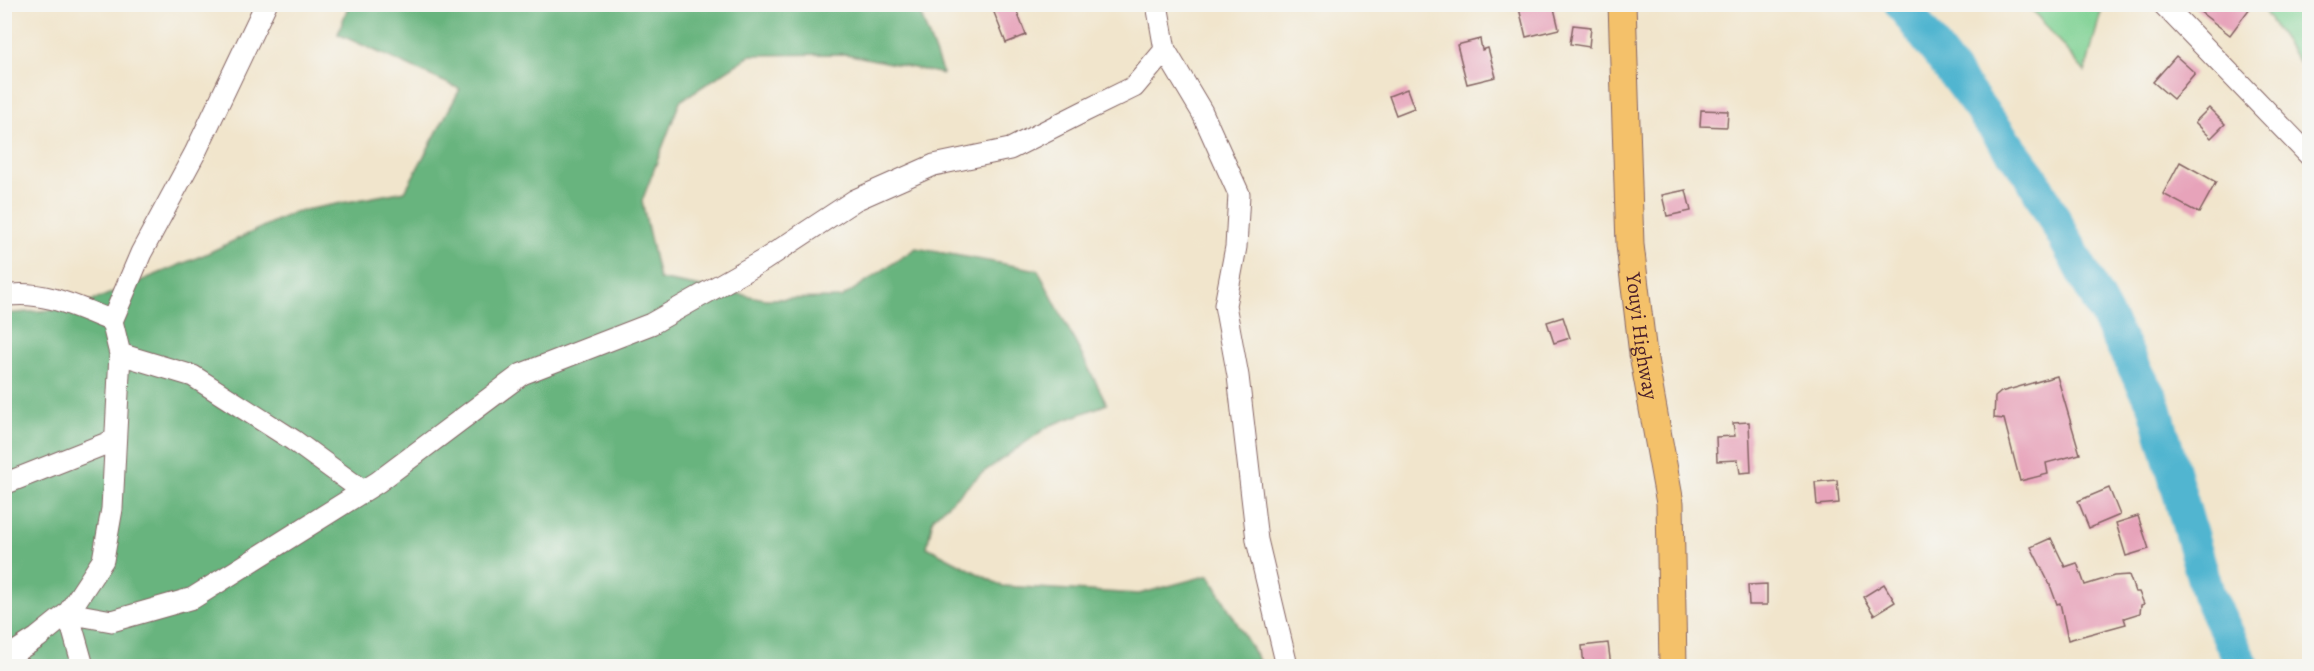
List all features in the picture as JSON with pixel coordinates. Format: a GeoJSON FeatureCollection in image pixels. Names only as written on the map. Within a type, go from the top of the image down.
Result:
{"type":"FeatureCollection","features":[{"type":"Feature","properties":{"kind":"main road","name":"Youyi Highway"},"geometry":{"type":"LineString","coordinates":[[1622,4],[1630,245],[1643,354],[1670,503],[1673,666]]}},
{"type":"Feature","properties":{"kind":"street"},"geometry":{"type":"LineString","coordinates":[[4,659],[37,638],[68,613],[103,560],[112,509],[120,354],[112,321],[141,253],[195,153],[266,4]]}},
{"type":"Feature","properties":{"kind":"street"},"geometry":{"type":"LineString","coordinates":[[1157,4],[1165,50],[1202,112],[1239,194],[1236,248],[1225,305],[1238,376],[1257,540],[1287,666]]}},
{"type":"Feature","properties":{"kind":"street"},"geometry":{"type":"LineString","coordinates":[[2163,4],[2310,156]]}},
{"type":"Feature","properties":{"kind":"street"},"geometry":{"type":"LineString","coordinates":[[68,613],[112,621],[193,598],[363,491],[522,374],[651,324],[764,260],[855,200],[934,165],[1010,149],[1134,87],[1165,50]]}},
{"type":"Feature","properties":{"kind":"street"},"geometry":{"type":"LineString","coordinates":[[4,296],[36,295],[55,298],[112,321]]}},
{"type":"Feature","properties":{"kind":"street"},"geometry":{"type":"LineString","coordinates":[[120,354],[193,376],[292,440],[363,491]]}},
{"type":"Feature","properties":{"kind":"street"},"geometry":{"type":"LineString","coordinates":[[4,484],[115,440]]}},
{"type":"Feature","properties":{"kind":"street"},"geometry":{"type":"LineString","coordinates":[[68,613],[83,666]]}},
{"type":"Feature","properties":{"kind":"green space"},"geometry":{"type":"Polygon","coordinates":[[[349,4],[917,5],[943,74],[846,54],[751,55],[680,101],[642,201],[659,279],[765,299],[841,298],[916,248],[1038,270],[1107,404],[1049,426],[981,474],[933,518],[927,547],[1002,586],[1139,594],[1209,575],[1262,666],[5,666],[5,314],[75,308],[206,254],[294,212],[405,191],[460,89],[338,34],[349,4]]]}},
{"type":"Feature","properties":{"kind":"green space"},"geometry":{"type":"Polygon","coordinates":[[[2028,5],[2103,5],[2085,72],[2028,5]]]}},
{"type":"Feature","properties":{"kind":"green space"},"geometry":{"type":"Polygon","coordinates":[[[2260,5],[2309,5],[2309,63],[2299,62],[2260,5]]]}},
{"type":"Feature","properties":{"kind":"building"},"geometry":{"type":"Polygon","coordinates":[[[1006,4],[1014,4],[1026,35],[1006,43],[993,10],[1006,4]]]}},
{"type":"Feature","properties":{"kind":"building"},"geometry":{"type":"Polygon","coordinates":[[[1518,4],[1553,4],[1559,29],[1526,37],[1518,4]]]}},
{"type":"Feature","properties":{"kind":"building"},"geometry":{"type":"Polygon","coordinates":[[[2190,4],[2253,4],[2230,35],[2190,4]]]}},
{"type":"Feature","properties":{"kind":"building"},"geometry":{"type":"Polygon","coordinates":[[[1573,25],[1591,27],[1589,47],[1570,44],[1573,25]]]}},
{"type":"Feature","properties":{"kind":"building"},"geometry":{"type":"Polygon","coordinates":[[[1480,39],[1482,50],[1488,48],[1496,77],[1467,84],[1457,45],[1480,39]]]}},
{"type":"Feature","properties":{"kind":"building"},"geometry":{"type":"Polygon","coordinates":[[[2176,56],[2195,73],[2173,99],[2153,82],[2176,56]]]}},
{"type":"Feature","properties":{"kind":"building"},"geometry":{"type":"Polygon","coordinates":[[[1407,89],[1414,108],[1396,115],[1389,96],[1407,89]]]}},
{"type":"Feature","properties":{"kind":"building"},"geometry":{"type":"Polygon","coordinates":[[[2209,108],[2225,124],[2211,138],[2195,122],[2209,108]]]}},
{"type":"Feature","properties":{"kind":"building"},"geometry":{"type":"Polygon","coordinates":[[[1701,110],[1728,111],[1727,127],[1700,126],[1701,110]]]}},
{"type":"Feature","properties":{"kind":"building"},"geometry":{"type":"Polygon","coordinates":[[[2180,162],[2216,182],[2199,213],[2163,194],[2180,162]]]}},
{"type":"Feature","properties":{"kind":"building"},"geometry":{"type":"Polygon","coordinates":[[[1686,190],[1691,211],[1667,216],[1662,195],[1686,190]]]}},
{"type":"Feature","properties":{"kind":"building"},"geometry":{"type":"Polygon","coordinates":[[[1563,317],[1570,338],[1554,343],[1547,322],[1563,317]]]}},
{"type":"Feature","properties":{"kind":"building"},"geometry":{"type":"Polygon","coordinates":[[[2057,376],[2080,454],[2046,463],[2048,474],[2020,481],[2004,419],[1994,418],[1995,397],[2001,392],[2057,376]]]}},
{"type":"Feature","properties":{"kind":"building"},"geometry":{"type":"Polygon","coordinates":[[[1749,422],[1751,472],[1740,473],[1738,460],[1717,461],[1716,437],[1735,436],[1733,423],[1749,422]]]}},
{"type":"Feature","properties":{"kind":"building"},"geometry":{"type":"Polygon","coordinates":[[[1837,480],[1839,503],[1817,505],[1815,482],[1837,480]]]}},
{"type":"Feature","properties":{"kind":"building"},"geometry":{"type":"Polygon","coordinates":[[[2109,488],[2120,515],[2089,528],[2078,501],[2109,488]]]}},
{"type":"Feature","properties":{"kind":"building"},"geometry":{"type":"Polygon","coordinates":[[[2138,516],[2149,549],[2126,556],[2116,523],[2138,516]]]}},
{"type":"Feature","properties":{"kind":"building"},"geometry":{"type":"Polygon","coordinates":[[[2051,538],[2065,567],[2077,563],[2085,585],[2114,576],[2129,575],[2135,592],[2139,592],[2144,604],[2141,605],[2140,613],[2124,618],[2126,624],[2068,640],[2060,603],[2057,604],[2031,547],[2051,538]]]}},
{"type":"Feature","properties":{"kind":"building"},"geometry":{"type":"Polygon","coordinates":[[[1767,584],[1767,605],[1749,605],[1748,585],[1767,584]]]}},
{"type":"Feature","properties":{"kind":"building"},"geometry":{"type":"Polygon","coordinates":[[[1884,584],[1895,602],[1874,615],[1863,597],[1884,584]]]}},
{"type":"Feature","properties":{"kind":"building"},"geometry":{"type":"Polygon","coordinates":[[[1608,643],[1611,666],[1584,666],[1582,646],[1608,643]]]}},
{"type":"Feature","properties":{"kind":"waterway"},"geometry":{"type":"LineString","coordinates":[[1901,4],[2031,176],[2154,404],[2208,594],[2243,666]]}}]}
